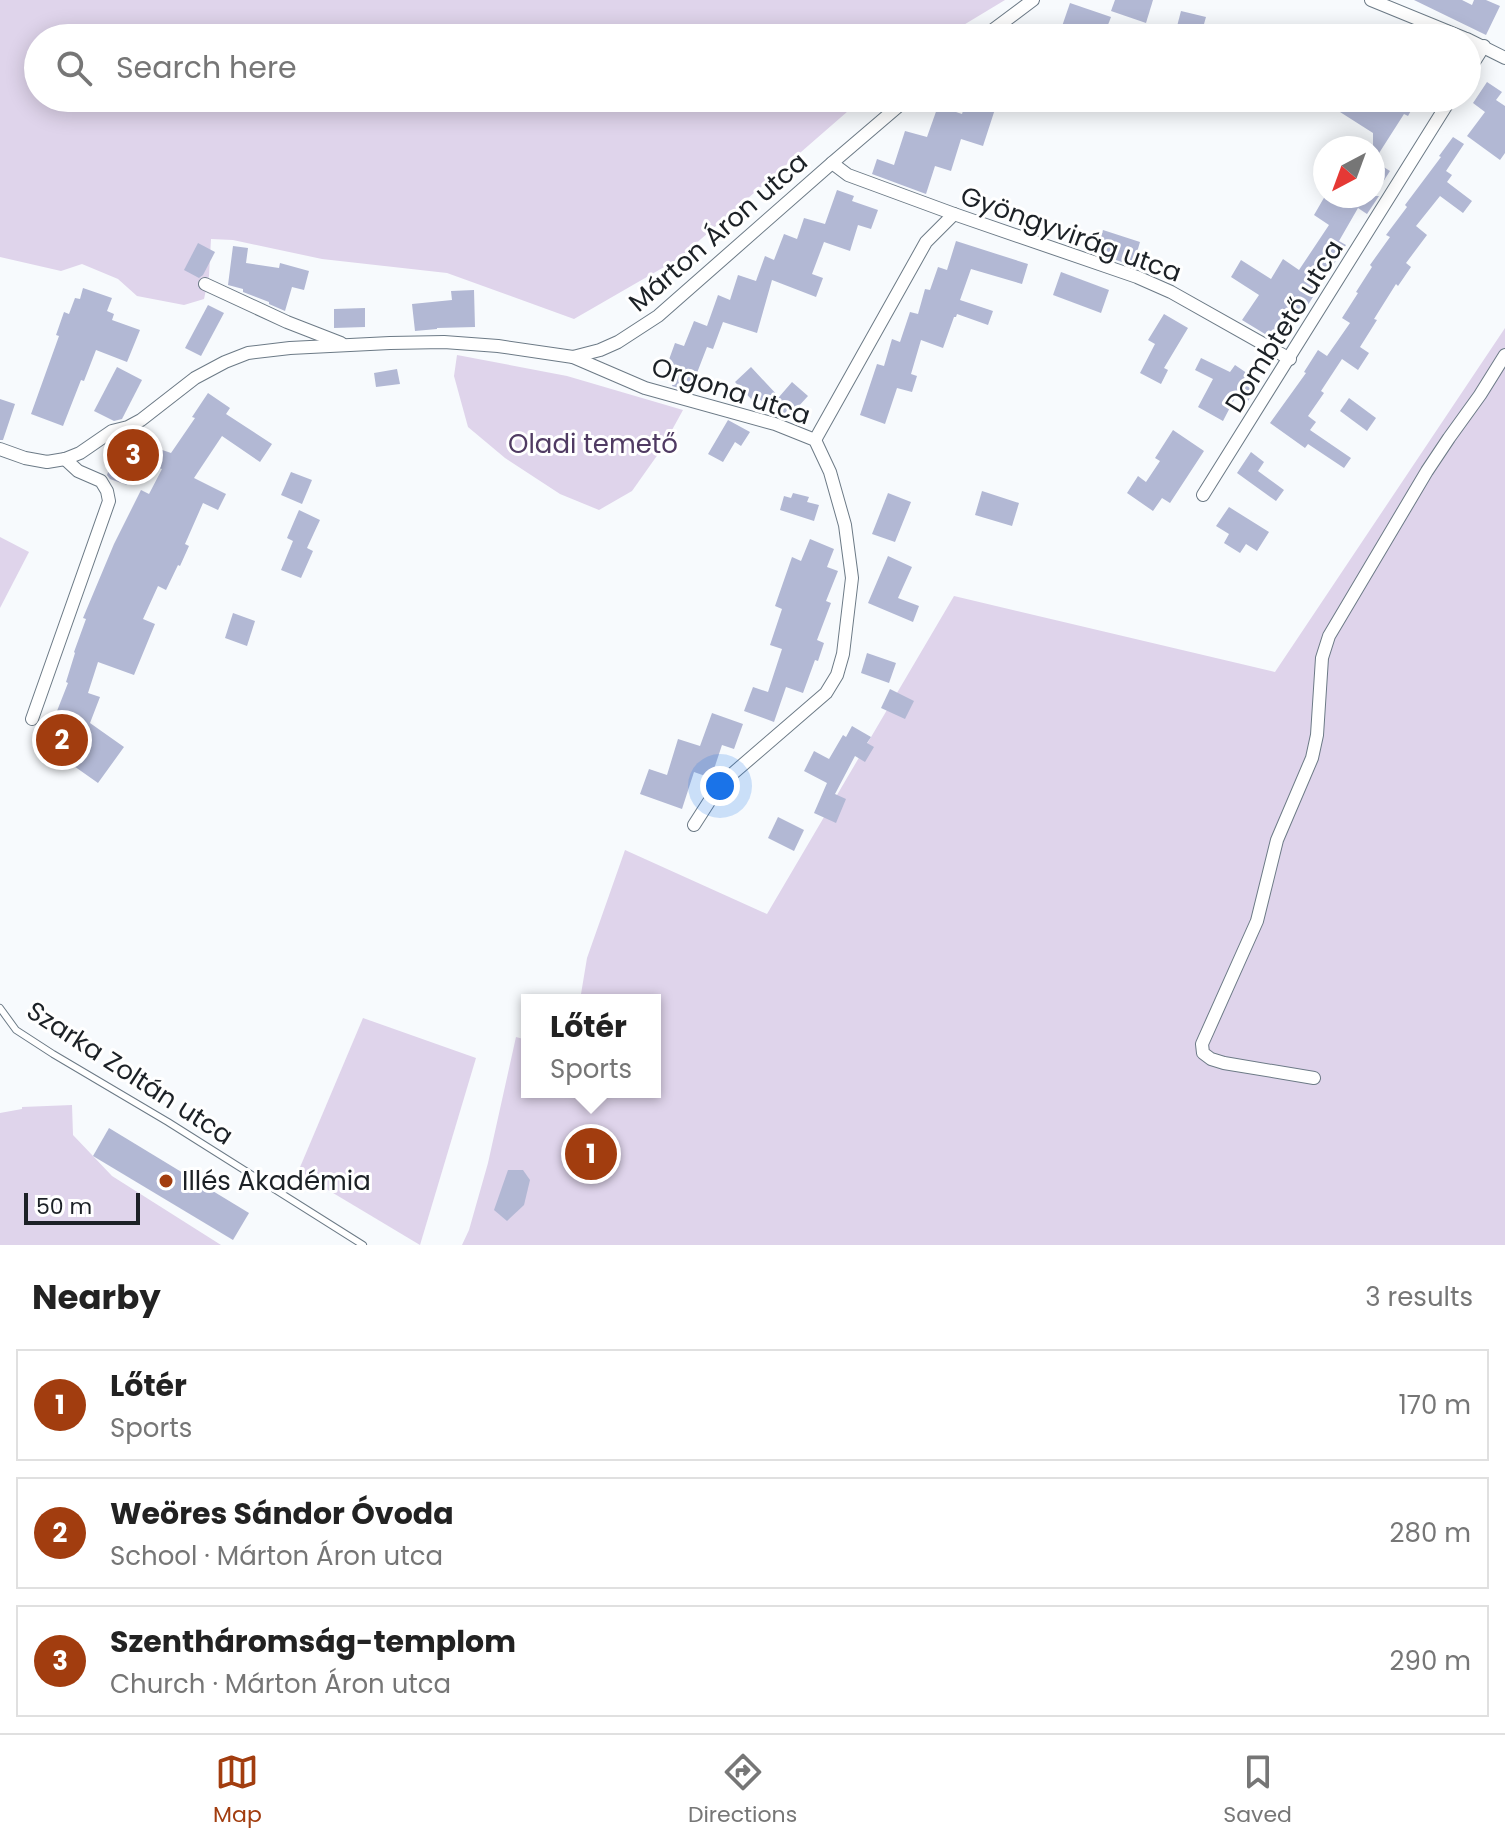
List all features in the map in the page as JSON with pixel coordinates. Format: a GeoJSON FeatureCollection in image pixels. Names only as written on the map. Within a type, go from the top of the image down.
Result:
{"type":"FeatureCollection","features":[{"type":"Feature","properties":{"kind":"street"},"geometry":{"type":"LineString","coordinates":[[1001,24],[1033,0]]}},
{"type":"Feature","properties":{"kind":"street"},"geometry":{"type":"LineString","coordinates":[[1371,0],[1431,24]]}},
{"type":"Feature","properties":{"kind":"street"},"geometry":{"type":"LineString","coordinates":[[1481,45],[1505,58]]}},
{"type":"Feature","properties":{"kind":"street"},"geometry":{"type":"LineString","coordinates":[[1481,51],[1484,46]]}},
{"type":"Feature","properties":{"kind":"street","name":"Márton Áron utca"},"geometry":{"type":"LineString","coordinates":[[65,459],[80,453],[112,431],[141,420],[195,378],[248,353],[290,348],[444,342],[573,357],[600,350],[658,316],[892,112]]}},
{"type":"Feature","properties":{"kind":"street","name":"Dombtető utca"},"geometry":{"type":"LineString","coordinates":[[1203,495],[1442,112]]}},
{"type":"Feature","properties":{"kind":"street","name":"Gyöngyvirág utca"},"geometry":{"type":"LineString","coordinates":[[832,163],[848,175],[1137,277],[1290,359]]}},
{"type":"Feature","properties":{"kind":"street"},"geometry":{"type":"LineString","coordinates":[[815,440],[926,242],[954,214]]}},
{"type":"Feature","properties":{"kind":"street","name":"Márton Áron utca"},"geometry":{"type":"LineString","coordinates":[[205,284],[346,345]]}},
{"type":"Feature","properties":{"kind":"street"},"geometry":{"type":"LineString","coordinates":[[1314,1078],[1224,1063],[1203,1053],[1202,1044],[1257,921],[1277,840],[1312,758],[1317,735],[1322,658],[1329,636],[1427,471],[1505,355]]}},
{"type":"Feature","properties":{"kind":"street","name":"Orgona utca"},"geometry":{"type":"LineString","coordinates":[[573,357],[645,388],[775,424],[815,440],[830,472],[845,525],[852,578],[843,654],[837,675],[826,693],[731,775],[694,825]]}},
{"type":"Feature","properties":{"kind":"street"},"geometry":{"type":"LineString","coordinates":[[0,449],[47,462],[65,459],[78,471],[101,481],[109,501],[32,719]]}},
{"type":"Feature","properties":{"kind":"lane","name":"Szarka Zoltán utca"},"geometry":{"type":"LineString","coordinates":[[0,1008],[16,1030],[363,1245]]}},
{"type":"Feature","properties":{"kind":"green space"},"geometry":{"type":"Polygon","coordinates":[[[0,0],[1005,0],[965,24],[24,24],[24,112],[847,112],[678,259],[574,319],[447,273],[322,259],[233,240],[211,239],[204,299],[184,305],[137,296],[118,279],[82,264],[61,271],[0,257],[0,0]]]}},
{"type":"Feature","properties":{"kind":"green space"},"geometry":{"type":"Polygon","coordinates":[[[1505,328],[1505,1245],[462,1245],[488,1163],[516,1037],[521,1038],[521,1098],[661,1098],[661,994],[581,994],[587,958],[625,850],[767,914],[954,596],[1275,672],[1505,328]]]}},
{"type":"Feature","properties":{"kind":"green space","name":"Oladi temető"},"geometry":{"type":"Polygon","coordinates":[[[457,355],[567,376],[683,410],[661,450],[632,491],[599,510],[560,494],[505,458],[468,427],[454,376],[457,355]]]}},
{"type":"Feature","properties":{"kind":"green space"},"geometry":{"type":"Polygon","coordinates":[[[0,537],[29,552],[0,608],[0,537]]]}},
{"type":"Feature","properties":{"kind":"green space"},"geometry":{"type":"Polygon","coordinates":[[[363,1018],[476,1058],[420,1245],[298,1172],[363,1018]]]}},
{"type":"Feature","properties":{"kind":"green space"},"geometry":{"type":"Polygon","coordinates":[[[72,1105],[73,1135],[112,1176],[221,1245],[0,1245],[0,1113],[22,1107],[72,1105]]]}},
{"type":"Feature","properties":{"kind":"building"},"geometry":{"type":"Polygon","coordinates":[[[1115,0],[1153,0],[1146,23],[1111,11],[1115,0]]]}},
{"type":"Feature","properties":{"kind":"building"},"geometry":{"type":"Polygon","coordinates":[[[1414,0],[1462,0],[1472,5],[1474,0],[1486,0],[1500,6],[1486,35],[1481,33],[1481,24],[1463,24],[1414,0]]]}},
{"type":"Feature","properties":{"kind":"building"},"geometry":{"type":"Polygon","coordinates":[[[1070,3],[1111,17],[1108,24],[1063,24],[1070,3]]]}},
{"type":"Feature","properties":{"kind":"building"},"geometry":{"type":"Polygon","coordinates":[[[1181,11],[1206,17],[1204,24],[1178,24],[1181,11]]]}},
{"type":"Feature","properties":{"kind":"building"},"geometry":{"type":"Polygon","coordinates":[[[1487,82],[1502,92],[1496,100],[1505,106],[1505,153],[1500,160],[1467,136],[1485,112],[1481,109],[1481,91],[1487,82]]]}},
{"type":"Feature","properties":{"kind":"building"},"geometry":{"type":"Polygon","coordinates":[[[936,112],[994,112],[983,146],[961,139],[951,171],[935,166],[926,194],[872,174],[877,159],[894,165],[905,131],[927,137],[936,112]]]}},
{"type":"Feature","properties":{"kind":"building"},"geometry":{"type":"Polygon","coordinates":[[[1340,112],[1410,112],[1408,116],[1404,114],[1385,144],[1385,136],[1373,136],[1373,133],[1340,112]]]}},
{"type":"Feature","properties":{"kind":"building"},"geometry":{"type":"Polygon","coordinates":[[[1453,137],[1464,144],[1446,171],[1452,175],[1447,182],[1472,201],[1463,213],[1440,196],[1416,226],[1427,235],[1406,263],[1411,267],[1398,286],[1396,284],[1360,347],[1369,353],[1358,370],[1342,359],[1308,416],[1316,422],[1310,430],[1351,458],[1344,468],[1308,444],[1305,448],[1270,423],[1306,373],[1318,350],[1327,356],[1350,323],[1342,318],[1372,267],[1370,265],[1390,237],[1386,235],[1453,137]]]}},
{"type":"Feature","properties":{"kind":"building"},"geometry":{"type":"Polygon","coordinates":[[[837,190],[854,196],[852,201],[878,210],[871,229],[858,225],[850,251],[824,242],[812,274],[823,278],[816,297],[772,280],[757,333],[723,322],[713,349],[707,347],[690,391],[672,386],[679,369],[667,365],[675,343],[684,346],[694,321],[707,326],[718,295],[730,300],[738,275],[756,281],[765,256],[774,260],[784,234],[797,239],[804,218],[825,224],[837,190]]]}},
{"type":"Feature","properties":{"kind":"building"},"geometry":{"type":"Polygon","coordinates":[[[1318,208],[1358,208],[1339,241],[1346,245],[1280,343],[1242,320],[1259,295],[1231,277],[1241,260],[1271,279],[1283,259],[1299,270],[1329,225],[1314,215],[1318,208]]]}},
{"type":"Feature","properties":{"kind":"building"},"geometry":{"type":"Polygon","coordinates":[[[1103,230],[1140,242],[1133,266],[1102,255],[1103,252],[1097,250],[1103,230]]]}},
{"type":"Feature","properties":{"kind":"building"},"geometry":{"type":"Polygon","coordinates":[[[956,241],[1028,264],[1022,284],[971,269],[960,300],[993,311],[988,325],[957,314],[943,348],[921,340],[911,374],[917,376],[912,392],[897,388],[885,424],[860,415],[877,364],[884,366],[892,339],[900,342],[910,312],[918,314],[925,289],[930,290],[938,267],[947,270],[956,241]]]}},
{"type":"Feature","properties":{"kind":"building"},"geometry":{"type":"Polygon","coordinates":[[[198,243],[215,252],[199,278],[184,270],[198,243]]]}},
{"type":"Feature","properties":{"kind":"building"},"geometry":{"type":"Polygon","coordinates":[[[233,246],[248,248],[246,263],[279,268],[280,263],[309,271],[304,290],[292,287],[285,311],[243,292],[243,289],[228,285],[233,246]]]}},
{"type":"Feature","properties":{"kind":"building"},"geometry":{"type":"Polygon","coordinates":[[[1061,272],[1109,290],[1101,313],[1053,295],[1061,272]]]}},
{"type":"Feature","properties":{"kind":"building"},"geometry":{"type":"Polygon","coordinates":[[[83,288],[112,298],[107,311],[114,314],[112,320],[140,330],[127,362],[96,350],[63,426],[31,414],[59,336],[56,335],[64,312],[69,314],[75,298],[80,299],[83,288]]]}},
{"type":"Feature","properties":{"kind":"building"},"geometry":{"type":"Polygon","coordinates":[[[474,290],[475,327],[415,331],[412,304],[452,300],[451,291],[474,290]]]}},
{"type":"Feature","properties":{"kind":"building"},"geometry":{"type":"Polygon","coordinates":[[[208,305],[224,313],[201,356],[185,348],[208,305]]]}},
{"type":"Feature","properties":{"kind":"building"},"geometry":{"type":"Polygon","coordinates":[[[365,308],[365,327],[334,328],[334,309],[365,308]]]}},
{"type":"Feature","properties":{"kind":"building"},"geometry":{"type":"Polygon","coordinates":[[[1164,314],[1188,328],[1164,368],[1168,370],[1161,384],[1140,373],[1155,344],[1148,340],[1164,314]]]}},
{"type":"Feature","properties":{"kind":"building"},"geometry":{"type":"Polygon","coordinates":[[[1201,358],[1230,372],[1235,365],[1260,382],[1248,401],[1237,394],[1223,421],[1198,407],[1213,379],[1195,370],[1201,358]]]}},
{"type":"Feature","properties":{"kind":"building"},"geometry":{"type":"Polygon","coordinates":[[[117,367],[142,380],[122,419],[114,421],[94,411],[117,367]]]}},
{"type":"Feature","properties":{"kind":"building"},"geometry":{"type":"Polygon","coordinates":[[[751,367],[779,397],[792,382],[808,396],[787,419],[778,415],[757,397],[753,401],[735,382],[751,367]]]}},
{"type":"Feature","properties":{"kind":"building"},"geometry":{"type":"Polygon","coordinates":[[[397,369],[400,384],[376,387],[374,373],[397,369]]]}},
{"type":"Feature","properties":{"kind":"building"},"geometry":{"type":"Polygon","coordinates":[[[208,393],[230,408],[226,414],[272,444],[260,462],[222,436],[194,478],[226,494],[218,510],[203,503],[185,544],[189,546],[180,566],[166,590],[158,586],[143,619],[155,624],[134,675],[98,662],[88,693],[100,697],[90,723],[124,747],[98,783],[37,740],[57,711],[68,683],[74,652],[86,619],[83,618],[114,544],[141,490],[149,494],[162,469],[136,460],[127,485],[110,479],[107,475],[116,450],[110,448],[113,441],[125,437],[171,453],[208,393]]]}},
{"type":"Feature","properties":{"kind":"building"},"geometry":{"type":"Polygon","coordinates":[[[1349,398],[1376,418],[1367,431],[1340,411],[1349,398]]]}},
{"type":"Feature","properties":{"kind":"building"},"geometry":{"type":"Polygon","coordinates":[[[0,399],[15,404],[3,440],[0,440],[0,399]]]}},
{"type":"Feature","properties":{"kind":"building"},"geometry":{"type":"Polygon","coordinates":[[[728,420],[750,432],[741,446],[735,442],[723,462],[708,454],[728,420]]]}},
{"type":"Feature","properties":{"kind":"building"},"geometry":{"type":"Polygon","coordinates":[[[1173,430],[1204,451],[1170,503],[1162,498],[1153,511],[1127,493],[1138,476],[1146,482],[1160,461],[1155,458],[1173,430]]]}},
{"type":"Feature","properties":{"kind":"building"},"geometry":{"type":"Polygon","coordinates":[[[1251,452],[1264,462],[1258,471],[1284,490],[1276,501],[1237,473],[1251,452]]]}},
{"type":"Feature","properties":{"kind":"building"},"geometry":{"type":"Polygon","coordinates":[[[291,472],[312,480],[302,504],[281,495],[291,472]]]}},
{"type":"Feature","properties":{"kind":"building"},"geometry":{"type":"Polygon","coordinates":[[[982,491],[1019,503],[1012,526],[975,515],[982,491]]]}},
{"type":"Feature","properties":{"kind":"building"},"geometry":{"type":"Polygon","coordinates":[[[793,493],[809,497],[807,502],[819,505],[814,521],[780,510],[784,496],[791,498],[793,493]]]}},
{"type":"Feature","properties":{"kind":"building"},"geometry":{"type":"Polygon","coordinates":[[[888,493],[911,502],[895,542],[872,534],[888,493]]]}},
{"type":"Feature","properties":{"kind":"building"},"geometry":{"type":"Polygon","coordinates":[[[1229,507],[1269,532],[1257,551],[1246,544],[1240,553],[1224,543],[1229,534],[1216,526],[1229,507]]]}},
{"type":"Feature","properties":{"kind":"building"},"geometry":{"type":"Polygon","coordinates":[[[299,510],[320,520],[307,548],[313,551],[301,578],[281,570],[293,541],[287,538],[299,510]]]}},
{"type":"Feature","properties":{"kind":"building"},"geometry":{"type":"Polygon","coordinates":[[[810,539],[834,549],[827,567],[838,571],[826,601],[831,603],[817,640],[824,643],[803,693],[786,687],[774,722],[744,711],[753,687],[768,692],[782,649],[770,645],[782,609],[775,606],[792,557],[801,561],[810,539]]]}},
{"type":"Feature","properties":{"kind":"building"},"geometry":{"type":"Polygon","coordinates":[[[888,556],[912,567],[898,598],[919,606],[913,622],[868,603],[888,556]]]}},
{"type":"Feature","properties":{"kind":"building"},"geometry":{"type":"Polygon","coordinates":[[[233,613],[255,621],[247,646],[225,638],[233,613]]]}},
{"type":"Feature","properties":{"kind":"building"},"geometry":{"type":"Polygon","coordinates":[[[867,653],[896,663],[889,683],[861,673],[867,653]]]}},
{"type":"Feature","properties":{"kind":"building"},"geometry":{"type":"Polygon","coordinates":[[[890,689],[914,701],[905,719],[881,708],[890,689]]]}},
{"type":"Feature","properties":{"kind":"building"},"geometry":{"type":"Polygon","coordinates":[[[712,713],[743,724],[734,749],[722,745],[711,778],[694,772],[682,809],[640,794],[649,769],[667,775],[678,739],[700,746],[712,713]]]}},
{"type":"Feature","properties":{"kind":"building"},"geometry":{"type":"Polygon","coordinates":[[[852,726],[871,737],[867,743],[874,747],[865,762],[855,756],[835,794],[846,799],[836,823],[814,813],[827,783],[804,771],[814,751],[829,759],[852,726]]]}},
{"type":"Feature","properties":{"kind":"building"},"geometry":{"type":"Polygon","coordinates":[[[778,817],[804,830],[794,851],[768,838],[778,817]]]}},
{"type":"Feature","properties":{"kind":"building","name":"Illés Akadémia"},"geometry":{"type":"Polygon","coordinates":[[[109,1128],[249,1213],[233,1240],[93,1156],[109,1128]]]}},
{"type":"Feature","properties":{"kind":"building"},"geometry":{"type":"Polygon","coordinates":[[[508,1170],[523,1170],[530,1180],[524,1205],[507,1221],[494,1210],[508,1170]]]}},
{"type":"Feature","properties":{"kind":"place","name":"Szentháromság-templom"},"geometry":{"type":"Point","coordinates":[133,455]}},
{"type":"Feature","properties":{"kind":"place","name":"Weöres Sándor Óvoda"},"geometry":{"type":"Point","coordinates":[62,740]}},
{"type":"Feature","properties":{"kind":"place","name":"Lőtér"},"geometry":{"type":"Point","coordinates":[591,1154]}},
{"type":"Feature","properties":{"kind":"place","name":"Illés Akadémia"},"geometry":{"type":"Point","coordinates":[166,1181]}}]}
